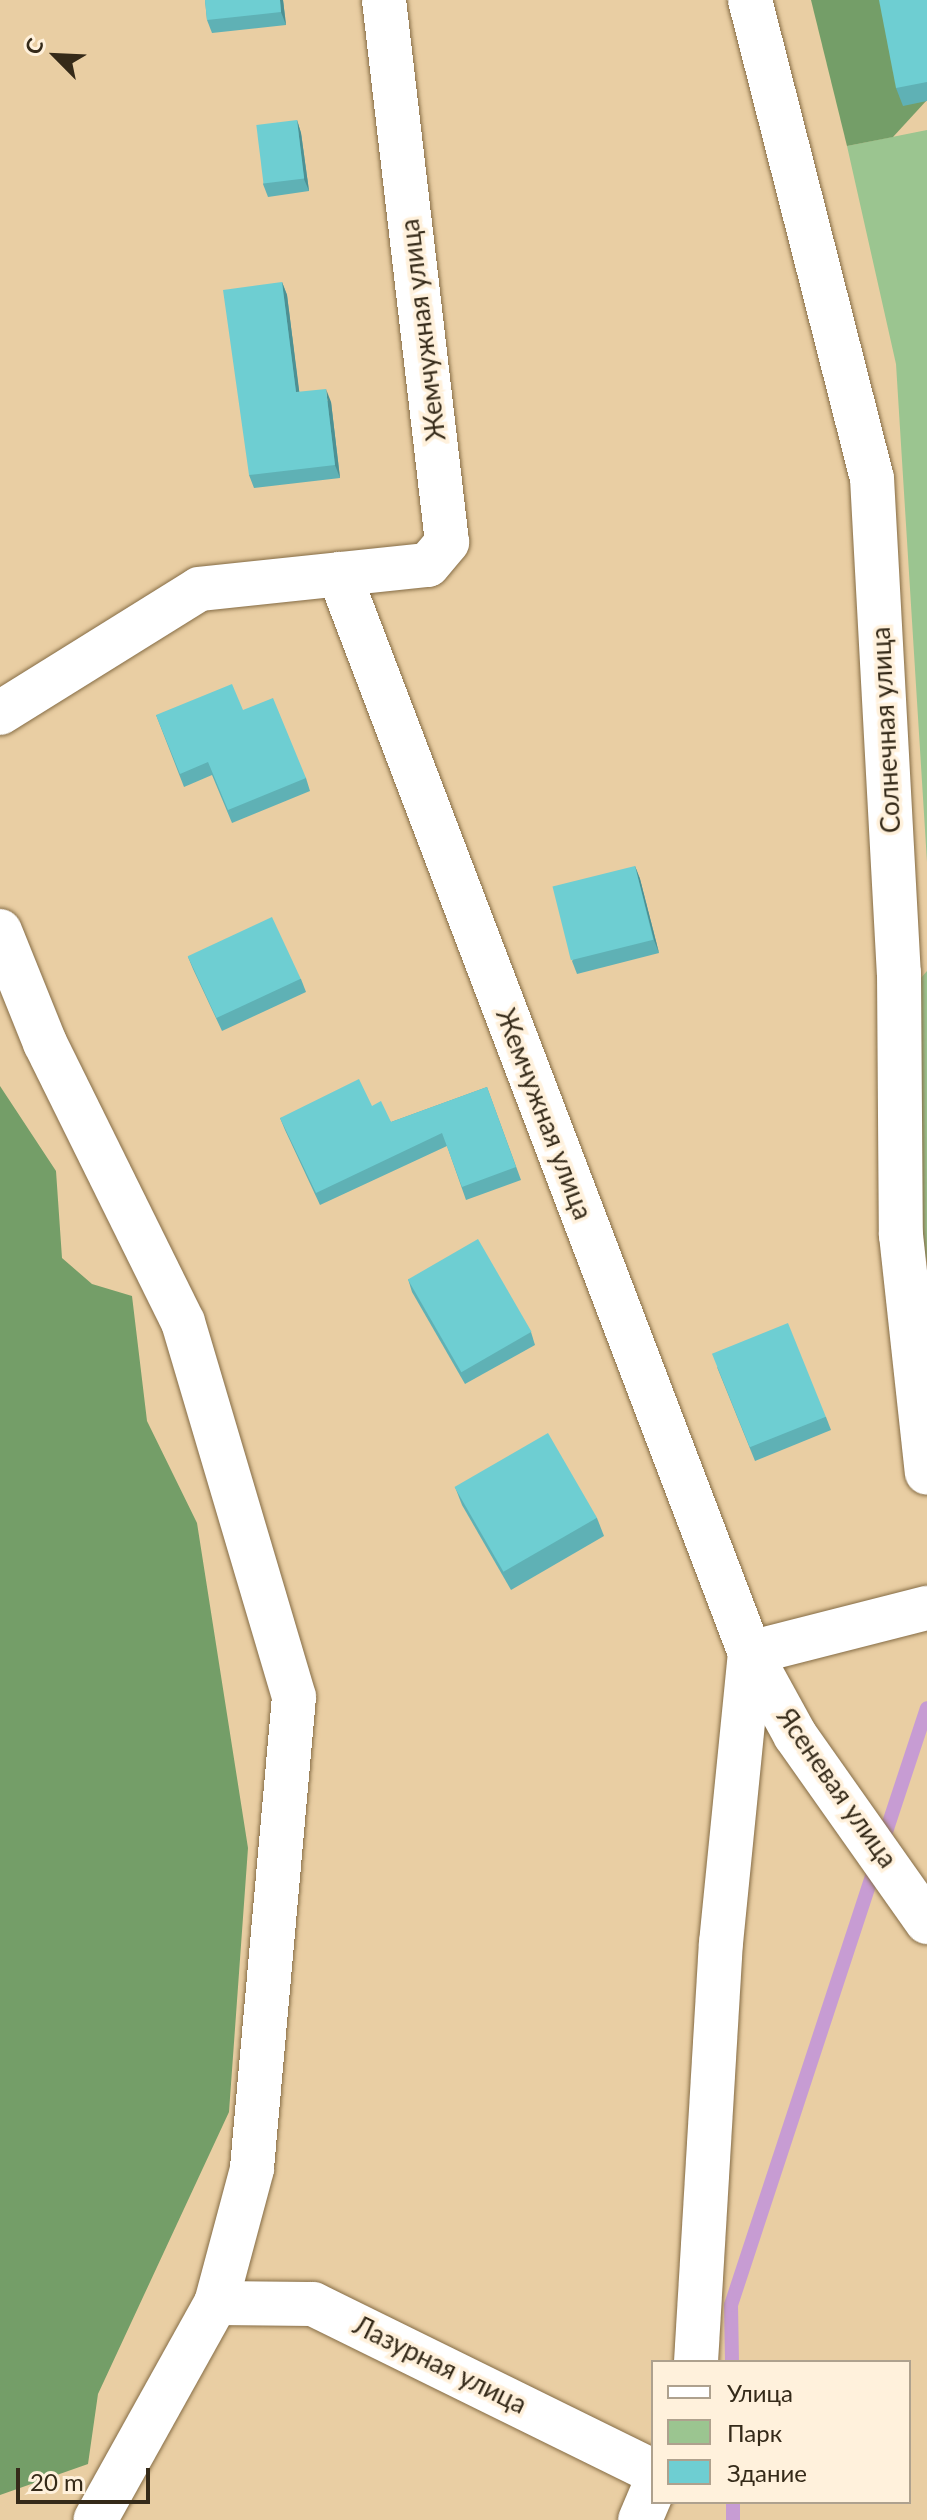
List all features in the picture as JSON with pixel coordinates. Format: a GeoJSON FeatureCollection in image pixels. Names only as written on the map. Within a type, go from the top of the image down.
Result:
{"type":"FeatureCollection","features":[{"type":"Feature","properties":{"kind":"street","name":"Жемчужная улица"},"geometry":{"type":"LineString","coordinates":[[0,713],[199,589],[428,565],[447,542],[384,0]]}},
{"type":"Feature","properties":{"kind":"street","name":"Солнечная улица"},"geometry":{"type":"LineString","coordinates":[[750,0],[872,478],[899,973],[901,1235],[927,1473]]}},
{"type":"Feature","properties":{"kind":"street","name":"Жемчужная улица"},"geometry":{"type":"LineString","coordinates":[[339,574],[750,1653]]}},
{"type":"Feature","properties":{"kind":"street"},"geometry":{"type":"LineString","coordinates":[[0,931],[45,1043],[183,1322],[294,1697],[252,2169],[216,2303],[95,2520]]}},
{"type":"Feature","properties":{"kind":"street"},"geometry":{"type":"LineString","coordinates":[[696,2360],[721,1943],[750,1653],[927,1608]]}},
{"type":"Feature","properties":{"kind":"street","name":"Ясеневая улица"},"geometry":{"type":"LineString","coordinates":[[750,1653],[795,1735],[927,1922]]}},
{"type":"Feature","properties":{"kind":"street","name":"Лазурная улица"},"geometry":{"type":"LineString","coordinates":[[216,2303],[313,2304],[651,2470]]}},
{"type":"Feature","properties":{"kind":"street"},"geometry":{"type":"LineString","coordinates":[[640,2520],[651,2495]]}},
{"type":"Feature","properties":{"kind":"green space"},"geometry":{"type":"Polygon","coordinates":[[[811,0],[927,0],[927,100],[893,137],[847,146],[811,0]]]}},
{"type":"Feature","properties":{"kind":"green space"},"geometry":{"type":"Polygon","coordinates":[[[927,130],[927,862],[896,364],[847,146],[927,130]]]}},
{"type":"Feature","properties":{"kind":"green space"},"geometry":{"type":"Polygon","coordinates":[[[927,971],[927,1261],[913,1220],[914,986],[927,971]]]}},
{"type":"Feature","properties":{"kind":"green space"},"geometry":{"type":"Polygon","coordinates":[[[0,1086],[56,1171],[62,1258],[92,1284],[132,1296],[147,1421],[197,1523],[248,1848],[229,2112],[98,2394],[88,2464],[0,2495],[0,1086]]]}},
{"type":"Feature","properties":{"kind":"building"},"geometry":{"type":"Polygon","coordinates":[[[205,0],[280,0],[281,12],[207,20],[205,0]]]}},
{"type":"Feature","properties":{"kind":"building"},"geometry":{"type":"Polygon","coordinates":[[[879,0],[927,0],[927,82],[896,88],[879,0]]]}},
{"type":"Feature","properties":{"kind":"building"},"geometry":{"type":"Polygon","coordinates":[[[297,120],[304,179],[263,184],[256,125],[297,120]]]}},
{"type":"Feature","properties":{"kind":"building"},"geometry":{"type":"Polygon","coordinates":[[[282,282],[296,392],[326,389],[335,465],[249,475],[223,290],[282,282]]]}},
{"type":"Feature","properties":{"kind":"building"},"geometry":{"type":"Polygon","coordinates":[[[232,684],[243,710],[273,698],[306,778],[228,810],[208,762],[180,774],[156,715],[232,684]]]}},
{"type":"Feature","properties":{"kind":"building"},"geometry":{"type":"Polygon","coordinates":[[[635,866],[653,940],[571,960],[553,887],[635,866]]]}},
{"type":"Feature","properties":{"kind":"building"},"geometry":{"type":"Polygon","coordinates":[[[272,917],[301,979],[216,1018],[188,956],[272,917]]]}},
{"type":"Feature","properties":{"kind":"building"},"geometry":{"type":"Polygon","coordinates":[[[359,1079],[372,1106],[381,1101],[391,1122],[487,1087],[516,1167],[462,1187],[442,1133],[316,1193],[280,1118],[359,1079]]]}},
{"type":"Feature","properties":{"kind":"building"},"geometry":{"type":"Polygon","coordinates":[[[478,1239],[532,1332],[461,1372],[408,1280],[478,1239]]]}},
{"type":"Feature","properties":{"kind":"building"},"geometry":{"type":"Polygon","coordinates":[[[788,1323],[826,1417],[750,1447],[712,1354],[788,1323]]]}},
{"type":"Feature","properties":{"kind":"building"},"geometry":{"type":"Polygon","coordinates":[[[548,1433],[597,1518],[503,1572],[454,1487],[548,1433]]]}},
{"type":"Feature","properties":{"kind":"waterway"},"geometry":{"type":"LineString","coordinates":[[882,1844],[927,1708]]}},
{"type":"Feature","properties":{"kind":"waterway"},"geometry":{"type":"LineString","coordinates":[[732,2360],[731,2305],[876,1864]]}},
{"type":"Feature","properties":{"kind":"waterway"},"geometry":{"type":"LineString","coordinates":[[733,2504],[733,2520]]}}]}
